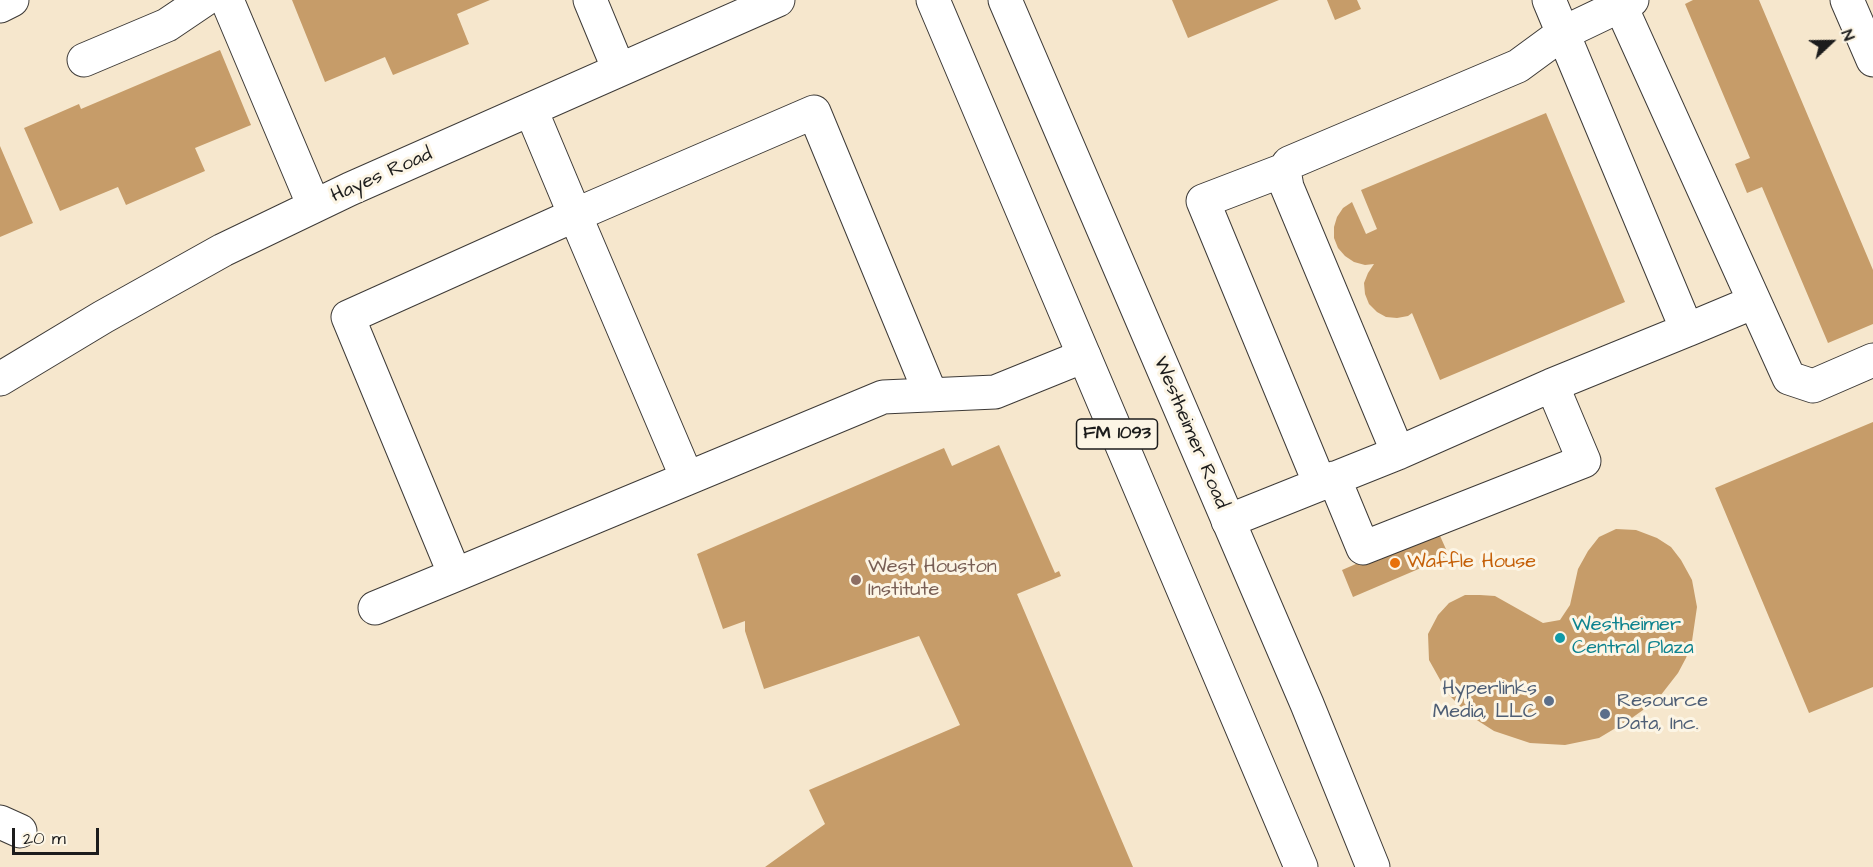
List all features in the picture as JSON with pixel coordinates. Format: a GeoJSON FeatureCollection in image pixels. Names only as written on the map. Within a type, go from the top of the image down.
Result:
{"type":"FeatureCollection","features":[{"type":"Feature","properties":{"kind":"main road"},"geometry":{"type":"LineString","coordinates":[[0,6],[12,0]]}},
{"type":"Feature","properties":{"kind":"main road"},"geometry":{"type":"LineString","coordinates":[[84,60],[167,26],[204,0]]}},
{"type":"Feature","properties":{"kind":"main road"},"geometry":{"type":"LineString","coordinates":[[227,0],[314,206]]}},
{"type":"Feature","properties":{"kind":"main road"},"geometry":{"type":"LineString","coordinates":[[590,0],[619,70]]}},
{"type":"Feature","properties":{"kind":"main road","name":"Hayes Road"},"geometry":{"type":"LineString","coordinates":[[0,379],[103,317],[223,250],[314,206],[778,0]]}},
{"type":"Feature","properties":{"kind":"main road","name":"FM 1093"},"geometry":{"type":"LineString","coordinates":[[933,0],[1301,867]]}},
{"type":"Feature","properties":{"kind":"main road","name":"Westheimer Road"},"geometry":{"type":"LineString","coordinates":[[1005,0],[1307,704],[1373,867]]}},
{"type":"Feature","properties":{"kind":"main road"},"geometry":{"type":"LineString","coordinates":[[1549,0],[1688,330]]}},
{"type":"Feature","properties":{"kind":"main road"},"geometry":{"type":"LineString","coordinates":[[1847,0],[1873,60]]}},
{"type":"Feature","properties":{"kind":"main road"},"geometry":{"type":"LineString","coordinates":[[1552,385],[1584,461],[1363,548],[1327,481],[1203,201],[1284,170],[1289,163],[1518,66],[1563,33],[1623,2],[1789,378],[1813,386],[1873,360]]}},
{"type":"Feature","properties":{"kind":"main road"},"geometry":{"type":"LineString","coordinates":[[531,110],[687,478]]}},
{"type":"Feature","properties":{"kind":"main road"},"geometry":{"type":"LineString","coordinates":[[455,575],[348,317],[575,215],[814,112],[931,395]]}},
{"type":"Feature","properties":{"kind":"main road"},"geometry":{"type":"LineString","coordinates":[[1284,170],[1287,187],[1398,453]]}},
{"type":"Feature","properties":{"kind":"main road"},"geometry":{"type":"LineString","coordinates":[[1228,521],[1398,453],[1552,385],[1754,302]]}},
{"type":"Feature","properties":{"kind":"main road"},"geometry":{"type":"LineString","coordinates":[[375,608],[883,397],[995,392],[1084,356]]}},
{"type":"Feature","properties":{"kind":"building"},"geometry":{"type":"Polygon","coordinates":[[[292,0],[490,0],[457,14],[469,44],[393,75],[385,57],[325,82],[292,0]]]}},
{"type":"Feature","properties":{"kind":"building"},"geometry":{"type":"Polygon","coordinates":[[[1172,0],[1279,0],[1188,38],[1172,0]]]}},
{"type":"Feature","properties":{"kind":"building"},"geometry":{"type":"Polygon","coordinates":[[[1327,0],[1357,0],[1361,9],[1335,20],[1327,0]]]}},
{"type":"Feature","properties":{"kind":"building"},"geometry":{"type":"Polygon","coordinates":[[[1693,0],[1759,0],[1873,270],[1873,324],[1828,343],[1762,187],[1747,193],[1735,164],[1750,158],[1685,4],[1693,0]]]}},
{"type":"Feature","properties":{"kind":"building"},"geometry":{"type":"Polygon","coordinates":[[[220,50],[251,125],[195,148],[205,171],[126,205],[118,187],[60,211],[24,128],[79,104],[81,109],[220,50]]]}},
{"type":"Feature","properties":{"kind":"building"},"geometry":{"type":"Polygon","coordinates":[[[1546,113],[1625,302],[1440,380],[1412,313],[1397,318],[1386,317],[1369,304],[1364,283],[1374,264],[1365,265],[1354,262],[1338,248],[1334,238],[1337,217],[1343,208],[1352,202],[1366,234],[1377,229],[1361,190],[1546,113]]]}},
{"type":"Feature","properties":{"kind":"building"},"geometry":{"type":"Polygon","coordinates":[[[0,146],[33,223],[0,237],[0,146]]]}},
{"type":"Feature","properties":{"kind":"building"},"geometry":{"type":"Polygon","coordinates":[[[1873,422],[1873,687],[1809,713],[1715,488],[1873,422]]]}},
{"type":"Feature","properties":{"kind":"building"},"geometry":{"type":"Polygon","coordinates":[[[999,445],[1055,573],[1059,571],[1061,576],[1017,594],[1133,867],[765,867],[825,824],[809,790],[960,725],[919,636],[764,689],[745,631],[745,621],[723,629],[697,554],[944,448],[952,466],[999,445]]]}},
{"type":"Feature","properties":{"kind":"building","name":"Waffle House"},"geometry":{"type":"Polygon","coordinates":[[[1437,529],[1449,556],[1353,597],[1342,570],[1437,529]]]}},
{"type":"Feature","properties":{"kind":"building","name":"Westheimer Central Plaza"},"geometry":{"type":"Polygon","coordinates":[[[1616,529],[1636,530],[1657,538],[1671,547],[1692,580],[1697,607],[1692,641],[1678,673],[1657,700],[1599,738],[1565,745],[1530,743],[1494,731],[1469,715],[1448,694],[1429,660],[1428,634],[1438,615],[1449,603],[1465,595],[1480,595],[1495,596],[1543,623],[1560,620],[1570,605],[1578,569],[1588,551],[1599,537],[1616,529]]]}},
{"type":"Feature","properties":{"kind":"place","name":"Waffle House"},"geometry":{"type":"Point","coordinates":[1395,563]}},
{"type":"Feature","properties":{"kind":"place","name":"West Houston Institute"},"geometry":{"type":"Point","coordinates":[856,580]}},
{"type":"Feature","properties":{"kind":"place","name":"Westheimer Central Plaza"},"geometry":{"type":"Point","coordinates":[1560,638]}},
{"type":"Feature","properties":{"kind":"place","name":"Hyperlinks Media, LLC"},"geometry":{"type":"Point","coordinates":[1549,701]}},
{"type":"Feature","properties":{"kind":"place","name":"Resource Data, Inc."},"geometry":{"type":"Point","coordinates":[1605,714]}}]}
